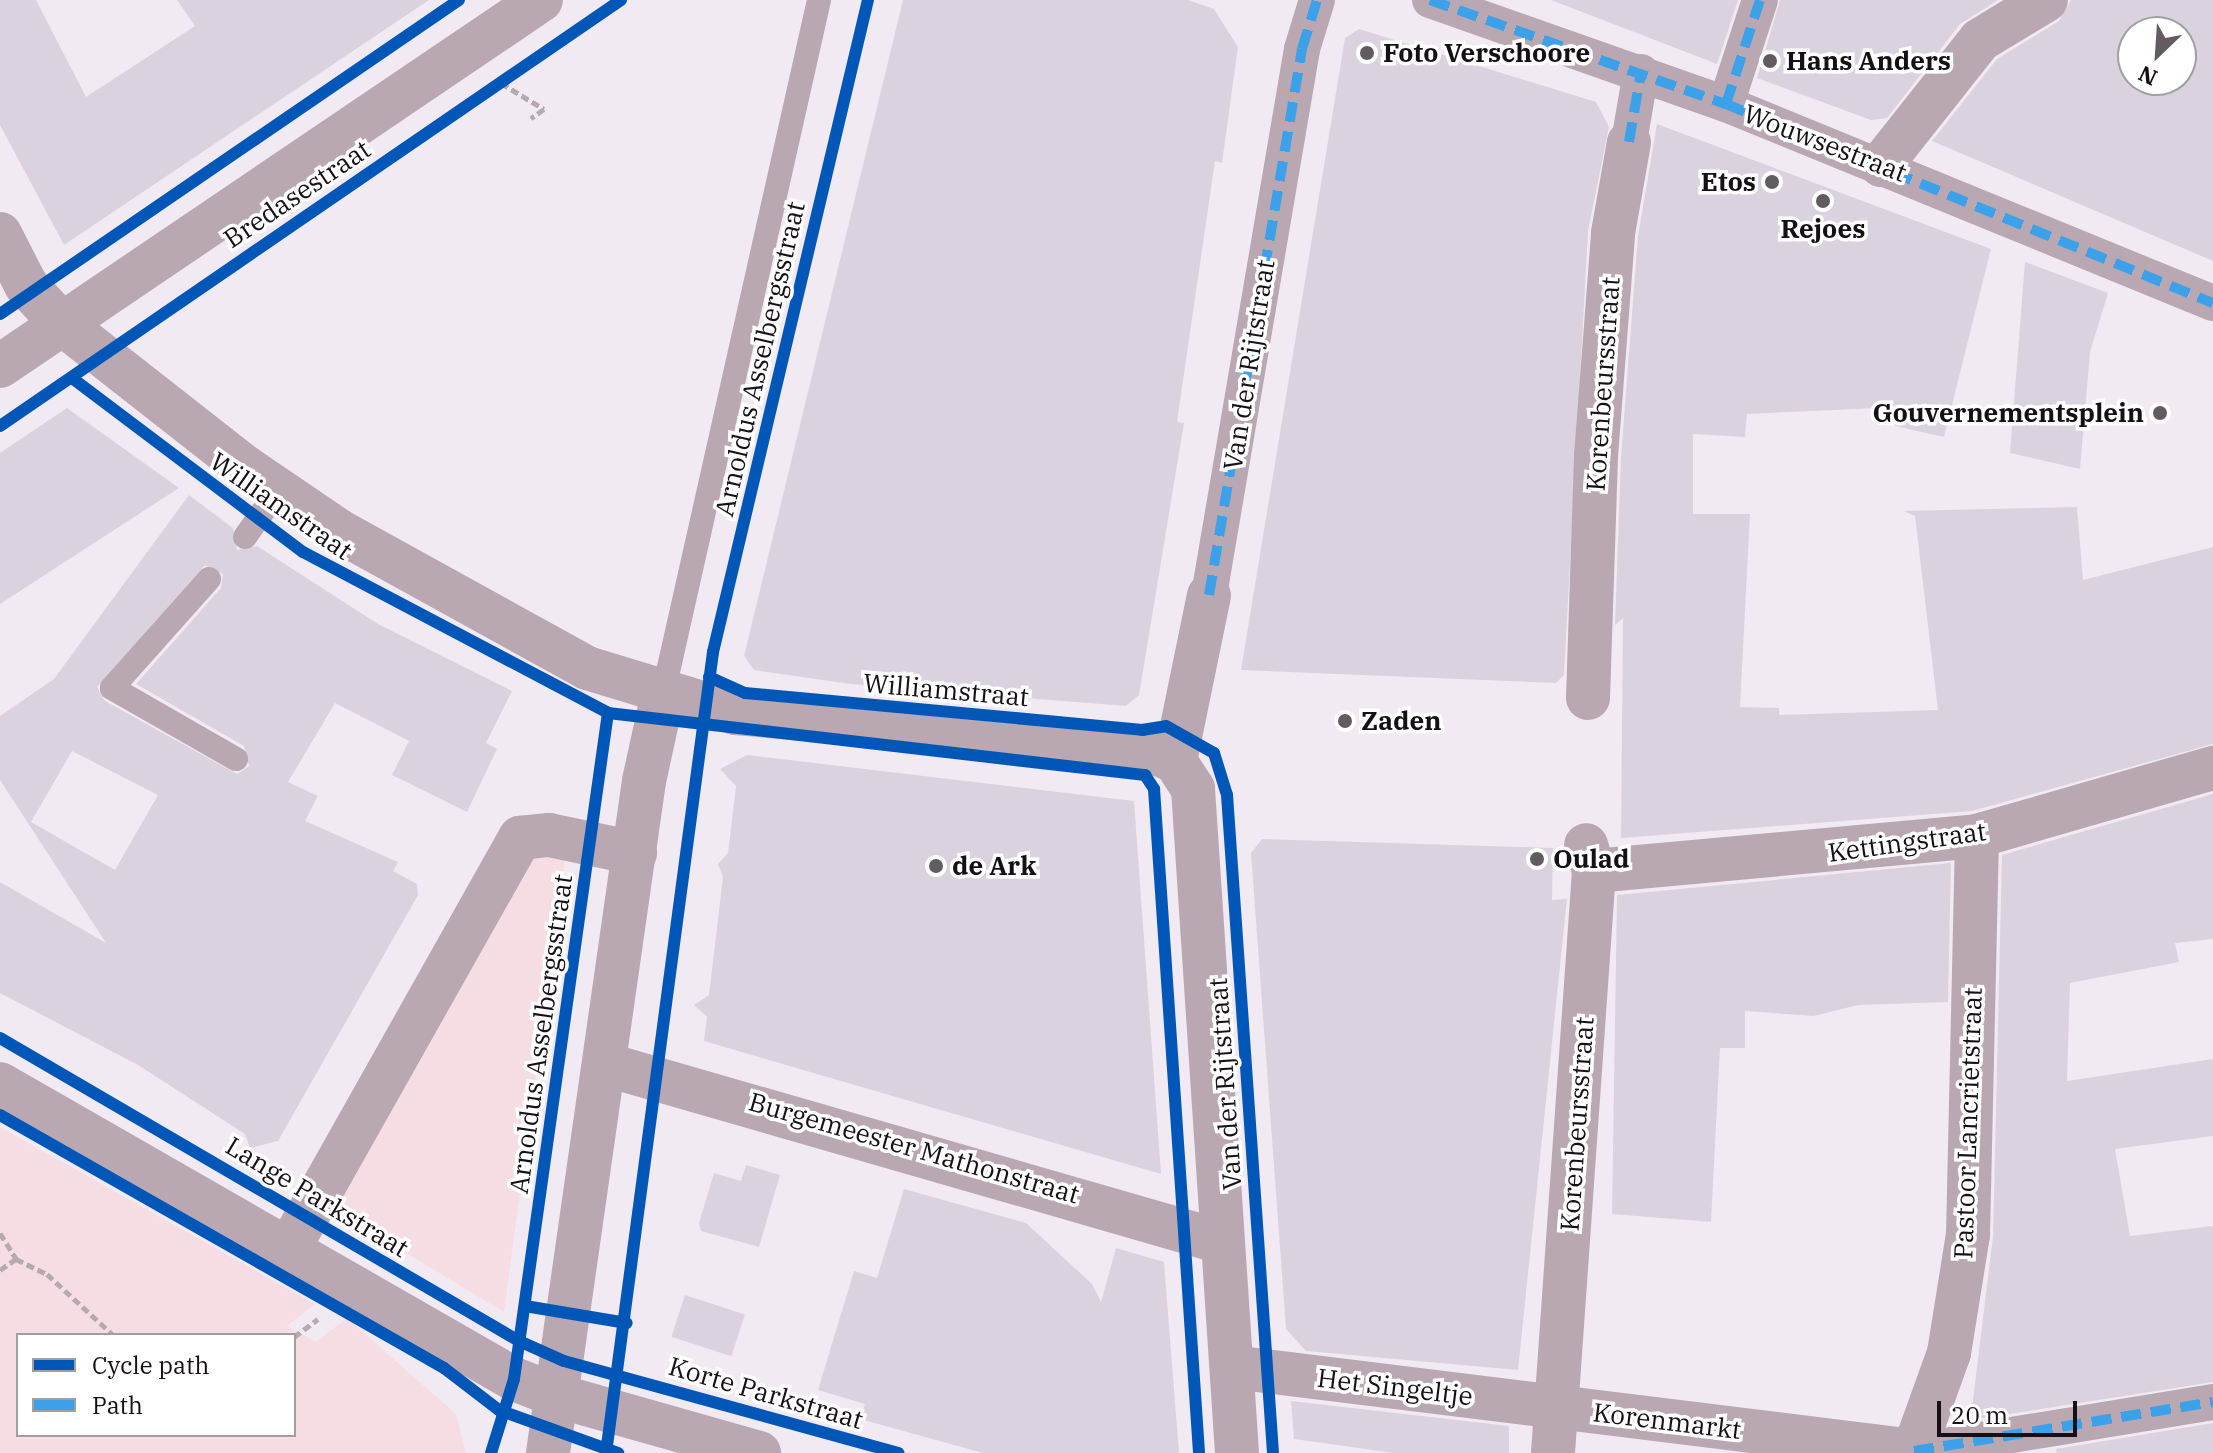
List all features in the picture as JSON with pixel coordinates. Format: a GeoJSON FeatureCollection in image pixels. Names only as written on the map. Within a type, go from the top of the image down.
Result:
{"type":"FeatureCollection","features":[{"type":"Feature","properties":{"kind":"street","name":"Bredasestraat"},"geometry":{"type":"LineString","coordinates":[[0,366],[60,322],[541,0]]}},
{"type":"Feature","properties":{"kind":"street","name":"Van der Rijtstraat"},"geometry":{"type":"LineString","coordinates":[[1237,1453],[1193,789],[1175,761],[1196,684],[1302,49],[1317,0]]}},
{"type":"Feature","properties":{"kind":"street","name":"Wouwsestraat"},"geometry":{"type":"LineString","coordinates":[[1430,0],[1726,104],[2213,303]]}},
{"type":"Feature","properties":{"kind":"street"},"geometry":{"type":"LineString","coordinates":[[1726,104],[1760,0]]}},
{"type":"Feature","properties":{"kind":"street"},"geometry":{"type":"LineString","coordinates":[[1881,165],[1980,40],[2046,0]]}},
{"type":"Feature","properties":{"kind":"street","name":"Korenbeursstraat"},"geometry":{"type":"LineString","coordinates":[[1588,698],[1596,456],[1613,233],[1641,72]]}},
{"type":"Feature","properties":{"kind":"street","name":"Williamstraat"},"geometry":{"type":"LineString","coordinates":[[0,234],[26,285],[60,322],[278,490],[587,668],[663,694],[735,713],[1144,748],[1175,761]]}},
{"type":"Feature","properties":{"kind":"street","name":"Arnoldus Asselbergsstraat"},"geometry":{"type":"LineString","coordinates":[[548,1453],[635,853],[663,694]]}},
{"type":"Feature","properties":{"kind":"street","name":"Kettingstraat"},"geometry":{"type":"LineString","coordinates":[[1589,857],[1977,836],[2213,768]]}},
{"type":"Feature","properties":{"kind":"street","name":"Arnoldus Asselbergsstraat"},"geometry":{"type":"LineString","coordinates":[[289,1248],[520,838],[549,835],[635,853]]}},
{"type":"Feature","properties":{"kind":"street","name":"Pastoor Lancrietstraat"},"geometry":{"type":"LineString","coordinates":[[1914,1452],[1949,1353],[1968,1235],[1977,836]]}},
{"type":"Feature","properties":{"kind":"street","name":"Korenbeursstraat"},"geometry":{"type":"LineString","coordinates":[[1558,1407],[1589,857]]}},
{"type":"Feature","properties":{"kind":"street","name":"Burgemeester Mathonstraat"},"geometry":{"type":"LineString","coordinates":[[604,1064],[1222,1242]]}},
{"type":"Feature","properties":{"kind":"street"},"geometry":{"type":"LineString","coordinates":[[0,1084],[514,1379],[558,1396],[759,1453]]}},
{"type":"Feature","properties":{"kind":"street","name":"Het Singeltje"},"geometry":{"type":"LineString","coordinates":[[1232,1367],[1558,1407]]}},
{"type":"Feature","properties":{"kind":"street"},"geometry":{"type":"LineString","coordinates":[[1914,1452],[2213,1402]]}},
{"type":"Feature","properties":{"kind":"street","name":"Korenmarkt"},"geometry":{"type":"LineString","coordinates":[[1553,1453],[1558,1407],[1914,1452]]}},
{"type":"Feature","properties":{"kind":"lane","name":"Arnoldus Asselbergsstraat"},"geometry":{"type":"LineString","coordinates":[[663,694],[819,0]]}},
{"type":"Feature","properties":{"kind":"lane"},"geometry":{"type":"LineString","coordinates":[[245,537],[278,490]]}},
{"type":"Feature","properties":{"kind":"lane"},"geometry":{"type":"LineString","coordinates":[[209,579],[112,688],[236,759]]}},
{"type":"Feature","properties":{"kind":"path"},"geometry":{"type":"LineString","coordinates":[[488,91],[513,75]]}},
{"type":"Feature","properties":{"kind":"path"},"geometry":{"type":"LineString","coordinates":[[501,83],[544,109],[531,118]]}},
{"type":"Feature","properties":{"kind":"path"},"geometry":{"type":"LineString","coordinates":[[0,1233],[16,1259],[47,1274],[111,1333]]}},
{"type":"Feature","properties":{"kind":"path"},"geometry":{"type":"LineString","coordinates":[[0,1270],[16,1259]]}},
{"type":"Feature","properties":{"kind":"shaded area"},"geometry":{"type":"Polygon","coordinates":[[[525,856],[565,858],[504,1312],[330,1207],[525,856]]]}},
{"type":"Feature","properties":{"kind":"shaded area"},"geometry":{"type":"Polygon","coordinates":[[[0,1127],[315,1304],[287,1326],[316,1342],[347,1318],[456,1414],[466,1453],[0,1453],[0,1127]]]}},
{"type":"Feature","properties":{"kind":"building"},"geometry":{"type":"Polygon","coordinates":[[[0,0],[36,0],[86,97],[195,26],[177,0],[429,0],[64,245],[0,125],[0,0]]]}},
{"type":"Feature","properties":{"kind":"building"},"geometry":{"type":"Polygon","coordinates":[[[903,0],[1188,0],[1214,9],[1238,47],[1222,163],[1215,161],[1177,422],[1184,423],[1139,695],[1126,706],[851,684],[754,670],[744,656],[903,0]]]}},
{"type":"Feature","properties":{"kind":"building"},"geometry":{"type":"Polygon","coordinates":[[[1551,0],[1738,0],[1717,64],[1551,0]]]}},
{"type":"Feature","properties":{"kind":"building"},"geometry":{"type":"Polygon","coordinates":[[[1780,0],[1998,0],[1960,24],[1887,118],[1871,120],[1757,78],[1780,0]]]}},
{"type":"Feature","properties":{"kind":"building"},"geometry":{"type":"Polygon","coordinates":[[[2071,0],[2213,0],[2213,261],[1932,141],[1997,59],[2059,21],[2071,0]]]}},
{"type":"Feature","properties":{"kind":"building"},"geometry":{"type":"Polygon","coordinates":[[[1359,29],[1596,102],[1609,127],[1588,231],[1564,675],[1556,683],[1241,670],[1345,38],[1359,29]]]}},
{"type":"Feature","properties":{"kind":"building"},"geometry":{"type":"Polygon","coordinates":[[[1657,124],[1991,249],[1944,437],[1895,426],[1900,407],[1747,414],[1745,437],[1693,434],[1693,514],[1750,514],[1740,707],[1779,708],[1779,715],[1938,710],[1915,516],[1904,511],[2077,507],[2083,580],[2213,547],[2213,744],[1972,811],[1621,838],[1623,618],[1615,625],[1621,457],[1638,236],[1657,124]]]}},
{"type":"Feature","properties":{"kind":"building"},"geometry":{"type":"Polygon","coordinates":[[[2025,262],[2108,293],[2090,352],[2080,469],[2010,453],[2025,262]]]}},
{"type":"Feature","properties":{"kind":"building"},"geometry":{"type":"Polygon","coordinates":[[[67,408],[179,488],[0,604],[0,453],[67,408]]]}},
{"type":"Feature","properties":{"kind":"building"},"geometry":{"type":"Polygon","coordinates":[[[189,495],[233,528],[237,550],[257,546],[378,624],[512,691],[486,743],[497,749],[467,812],[392,775],[409,741],[335,703],[288,782],[318,796],[305,821],[398,862],[393,871],[417,884],[418,895],[278,1141],[250,1148],[245,1134],[138,1065],[0,993],[0,882],[106,943],[0,780],[0,716],[54,679],[189,495]],[[205,565],[97,687],[105,701],[237,774],[249,766],[244,746],[136,684],[221,588],[223,574],[205,565]],[[72,751],[31,822],[115,870],[158,795],[72,751]]]}},
{"type":"Feature","properties":{"kind":"building"},"geometry":{"type":"Polygon","coordinates":[[[747,755],[1134,801],[1161,1174],[704,1041],[707,1017],[694,1005],[709,995],[723,877],[718,864],[728,853],[736,786],[720,769],[747,755]]]}},
{"type":"Feature","properties":{"kind":"building"},"geometry":{"type":"Polygon","coordinates":[[[2213,794],[2213,939],[2175,943],[2179,962],[2070,983],[2067,1081],[2213,1059],[2213,1136],[2115,1149],[2130,1236],[2213,1226],[2213,1382],[1978,1419],[1972,1408],[1993,1236],[2002,855],[2213,794]]]}},
{"type":"Feature","properties":{"kind":"building"},"geometry":{"type":"Polygon","coordinates":[[[1262,839],[1553,848],[1552,900],[1567,899],[1518,1370],[1306,1351],[1286,1329],[1251,853],[1262,839]]]}},
{"type":"Feature","properties":{"kind":"building"},"geometry":{"type":"Polygon","coordinates":[[[1951,863],[1948,1002],[1858,1005],[1814,1016],[1745,1011],[1745,1048],[1720,1048],[1711,1222],[1612,1214],[1617,895],[1951,863]]]}},
{"type":"Feature","properties":{"kind":"building"},"geometry":{"type":"Polygon","coordinates":[[[746,1165],[780,1175],[759,1247],[701,1231],[699,1223],[714,1173],[741,1181],[746,1165]]]}},
{"type":"Feature","properties":{"kind":"building"},"geometry":{"type":"Polygon","coordinates":[[[904,1189],[1026,1223],[1092,1284],[1101,1302],[1116,1248],[1164,1262],[1179,1453],[983,1453],[860,1419],[865,1404],[818,1390],[854,1271],[877,1278],[904,1189]]]}},
{"type":"Feature","properties":{"kind":"building"},"geometry":{"type":"Polygon","coordinates":[[[685,1295],[745,1314],[731,1356],[671,1337],[685,1295]]]}},
{"type":"Feature","properties":{"kind":"building"},"geometry":{"type":"Polygon","coordinates":[[[1291,1401],[1509,1426],[1509,1453],[1394,1453],[1294,1439],[1291,1401]]]}},
{"type":"Feature","properties":{"kind":"building"},"geometry":{"type":"Polygon","coordinates":[[[2213,1423],[2213,1453],[2057,1453],[2056,1449],[2213,1423]]]}},
{"type":"Feature","properties":{"kind":"marked path"},"geometry":{"type":"LineString","coordinates":[[1209,595],[1302,49],[1317,0]]}},
{"type":"Feature","properties":{"kind":"marked path"},"geometry":{"type":"LineString","coordinates":[[1430,0],[1726,104],[2213,303]]}},
{"type":"Feature","properties":{"kind":"marked path"},"geometry":{"type":"LineString","coordinates":[[1726,104],[1760,0]]}},
{"type":"Feature","properties":{"kind":"marked path"},"geometry":{"type":"LineString","coordinates":[[1629,142],[1641,72]]}},
{"type":"Feature","properties":{"kind":"marked path"},"geometry":{"type":"LineString","coordinates":[[1914,1451],[2213,1402]]}},
{"type":"Feature","properties":{"kind":"cycle path"},"geometry":{"type":"LineString","coordinates":[[0,314],[459,0]]}},
{"type":"Feature","properties":{"kind":"cycle path"},"geometry":{"type":"LineString","coordinates":[[0,426],[621,0]]}},
{"type":"Feature","properties":{"kind":"cycle path"},"geometry":{"type":"LineString","coordinates":[[606,1453],[713,652],[868,0]]}},
{"type":"Feature","properties":{"kind":"cycle path"},"geometry":{"type":"LineString","coordinates":[[72,378],[303,552],[608,713],[1145,775],[1154,789],[1199,1453]]}},
{"type":"Feature","properties":{"kind":"cycle path"},"geometry":{"type":"LineString","coordinates":[[709,677],[745,693],[1142,730],[1166,726],[1214,753],[1227,795],[1273,1453]]}},
{"type":"Feature","properties":{"kind":"cycle path"},"geometry":{"type":"LineString","coordinates":[[491,1453],[514,1379],[608,713]]}},
{"type":"Feature","properties":{"kind":"cycle path","name":"Lange Parkstraat"},"geometry":{"type":"LineString","coordinates":[[0,1038],[519,1341],[564,1361],[899,1453]]}},
{"type":"Feature","properties":{"kind":"cycle path"},"geometry":{"type":"LineString","coordinates":[[0,1115],[444,1368],[499,1410],[618,1453]]}},
{"type":"Feature","properties":{"kind":"cycle path"},"geometry":{"type":"LineString","coordinates":[[525,1306],[627,1323]]}},
{"type":"Feature","properties":{"kind":"place","name":"Foto Verschoore"},"geometry":{"type":"Point","coordinates":[1367,53]}},
{"type":"Feature","properties":{"kind":"place","name":"Hans Anders"},"geometry":{"type":"Point","coordinates":[1770,61]}},
{"type":"Feature","properties":{"kind":"place","name":"Etos"},"geometry":{"type":"Point","coordinates":[1772,182]}},
{"type":"Feature","properties":{"kind":"place","name":"Rejoes"},"geometry":{"type":"Point","coordinates":[1823,201]}},
{"type":"Feature","properties":{"kind":"place","name":"Gouvernementsplein"},"geometry":{"type":"Point","coordinates":[2160,413]}},
{"type":"Feature","properties":{"kind":"place","name":"Zaden"},"geometry":{"type":"Point","coordinates":[1345,721]}},
{"type":"Feature","properties":{"kind":"place","name":"Oulad"},"geometry":{"type":"Point","coordinates":[1537,859]}},
{"type":"Feature","properties":{"kind":"place","name":"de Ark"},"geometry":{"type":"Point","coordinates":[936,866]}}]}
